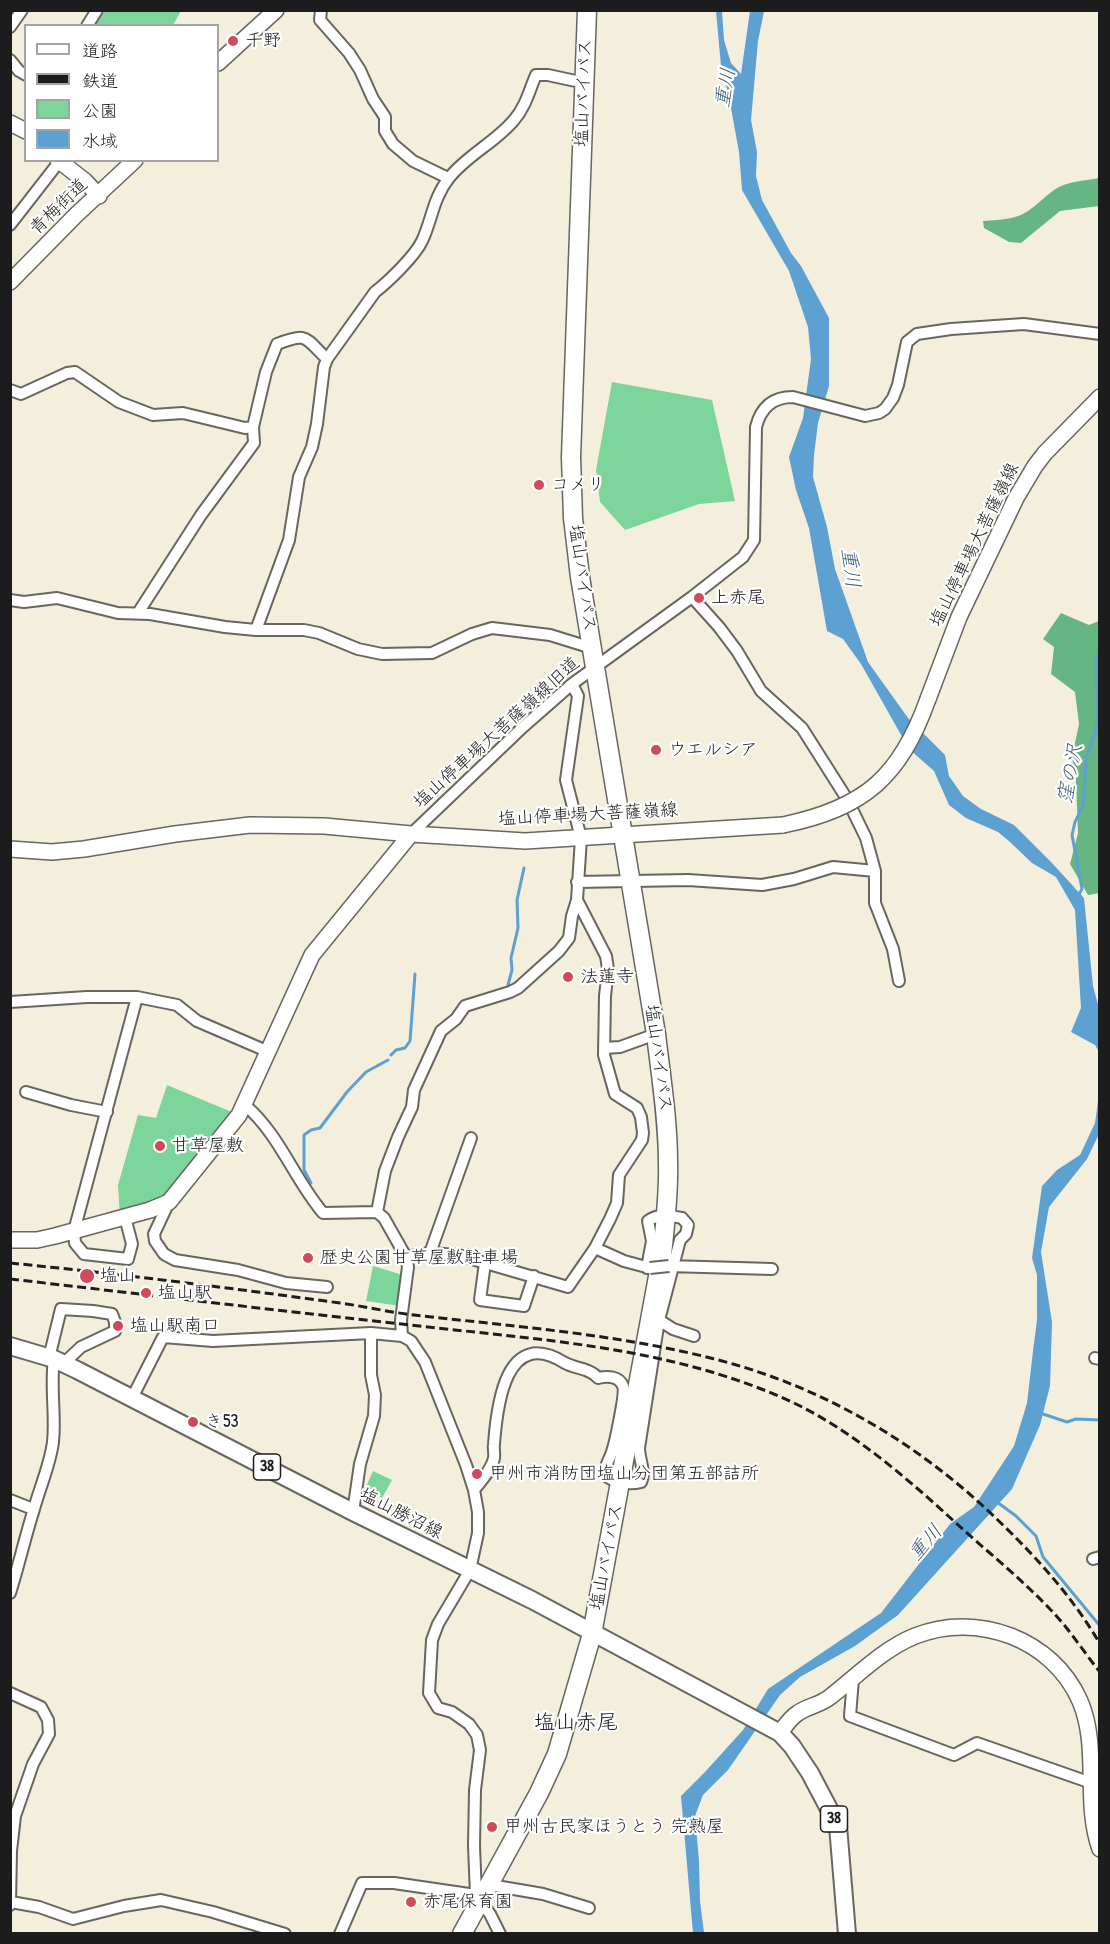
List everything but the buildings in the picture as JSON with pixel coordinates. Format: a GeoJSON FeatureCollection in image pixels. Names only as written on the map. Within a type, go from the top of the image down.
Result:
{"type":"FeatureCollection","features":[{"type":"Feature","properties":{"kind":"highway","name":"塩山バイパス"},"geometry":{"type":"LineString","coordinates":[[462,1934],[539,1793],[557,1754],[592,1634],[622,1482],[662,1255],[666,1216],[668,1164],[665,1102],[656,1034],[593,657],[573,518],[571,457],[587,10]]}},
{"type":"Feature","properties":{"kind":"main road"},"geometry":{"type":"LineString","coordinates":[[219,62],[276,10]]}},
{"type":"Feature","properties":{"kind":"main road"},"geometry":{"type":"LineString","coordinates":[[10,123],[24,130]]}},
{"type":"Feature","properties":{"kind":"main road"},"geometry":{"type":"LineString","coordinates":[[59,162],[85,181],[99,196]]}},
{"type":"Feature","properties":{"kind":"main road","name":"青梅街道"},"geometry":{"type":"LineString","coordinates":[[10,282],[76,215],[133,162]]}},
{"type":"Feature","properties":{"kind":"main road","name":"塩山停車場大菩薩嶺線"},"geometry":{"type":"LineString","coordinates":[[10,849],[52,852],[84,849],[175,834],[250,825],[324,826],[525,841],[783,825],[834,811],[870,789],[897,763],[918,727],[959,617],[1016,498],[1035,466],[1100,398]]}},
{"type":"Feature","properties":{"kind":"main road"},"geometry":{"type":"LineString","coordinates":[[10,1240],[37,1240],[124,1217],[169,1202],[239,1115],[312,955],[411,834]]}},
{"type":"Feature","properties":{"kind":"main road","name":"塩山勝沼線"},"geometry":{"type":"LineString","coordinates":[[10,1346],[56,1360],[132,1398],[353,1512],[532,1600],[774,1730]]}},
{"type":"Feature","properties":{"kind":"main road"},"geometry":{"type":"LineString","coordinates":[[774,1730],[800,1712],[822,1703],[902,1642],[930,1631],[963,1627],[982,1628],[1016,1638],[1037,1650],[1060,1670],[1079,1700],[1086,1718],[1090,1740],[1096,1785],[1094,1824],[1100,1849]]}},
{"type":"Feature","properties":{"kind":"main road","name":"38"},"geometry":{"type":"LineString","coordinates":[[774,1730],[792,1746],[810,1773],[838,1826],[846,1934]]}},
{"type":"Feature","properties":{"kind":"street"},"geometry":{"type":"LineString","coordinates":[[10,27],[22,10]]}},
{"type":"Feature","properties":{"kind":"street"},"geometry":{"type":"LineString","coordinates":[[88,24],[97,10]]}},
{"type":"Feature","properties":{"kind":"street"},"geometry":{"type":"LineString","coordinates":[[321,10],[320,20],[349,53],[360,70],[373,99],[385,117],[385,131],[393,144],[413,161],[448,178]]}},
{"type":"Feature","properties":{"kind":"street"},"geometry":{"type":"LineString","coordinates":[[10,60],[24,74]]}},
{"type":"Feature","properties":{"kind":"street"},"geometry":{"type":"LineString","coordinates":[[256,630],[289,540],[299,477],[312,447],[317,424],[320,390],[327,359],[375,292],[421,244],[435,201],[448,178],[513,122],[528,99],[536,75],[548,75],[585,83]]}},
{"type":"Feature","properties":{"kind":"street"},"geometry":{"type":"LineString","coordinates":[[10,225],[57,162]]}},
{"type":"Feature","properties":{"kind":"street","name":"塩山停車場大菩薩嶺線旧道"},"geometry":{"type":"LineString","coordinates":[[411,834],[523,727],[572,684],[593,657],[692,597],[743,557],[754,540],[756,427],[761,413],[775,399],[793,397],[865,416],[879,413],[893,398],[907,342],[917,334],[951,328],[1024,324],[1100,334]]}},
{"type":"Feature","properties":{"kind":"street"},"geometry":{"type":"LineString","coordinates":[[138,613],[201,515],[254,443],[253,428],[266,372],[277,344],[297,336],[305,338],[327,359]]}},
{"type":"Feature","properties":{"kind":"street"},"geometry":{"type":"LineString","coordinates":[[10,390],[21,394],[67,373],[75,372],[119,402],[153,415],[183,413],[253,428]]}},
{"type":"Feature","properties":{"kind":"street"},"geometry":{"type":"LineString","coordinates":[[692,597],[731,643],[761,691],[802,728],[847,799],[866,838],[874,871],[875,903],[893,949],[898,981]]}},
{"type":"Feature","properties":{"kind":"street"},"geometry":{"type":"LineString","coordinates":[[10,600],[24,602],[57,598],[118,613],[138,613],[256,630],[304,630],[320,633],[358,649],[382,654],[432,653],[472,634],[492,628],[550,634],[593,657]]}},
{"type":"Feature","properties":{"kind":"street"},"geometry":{"type":"LineString","coordinates":[[377,1212],[385,1171],[412,1107],[414,1090],[441,1031],[456,1019],[465,1006],[518,988],[559,951],[569,938],[577,900],[581,838],[566,780],[578,696],[572,684]]}},
{"type":"Feature","properties":{"kind":"street"},"geometry":{"type":"LineString","coordinates":[[577,882],[688,880],[762,885],[794,879],[833,867],[874,871]]}},
{"type":"Feature","properties":{"kind":"street"},"geometry":{"type":"LineString","coordinates":[[406,1257],[430,1253],[458,1255],[568,1287],[595,1248],[617,1203],[620,1175],[642,1140],[641,1117],[637,1108],[615,1094],[604,1054],[608,969],[606,956],[577,900]]}},
{"type":"Feature","properties":{"kind":"street"},"geometry":{"type":"LineString","coordinates":[[10,1002],[87,997],[137,997],[177,1005],[197,1021],[269,1052]]}},
{"type":"Feature","properties":{"kind":"street"},"geometry":{"type":"LineString","coordinates":[[124,1217],[132,1244],[128,1259],[84,1254],[75,1243],[74,1231],[137,997]]}},
{"type":"Feature","properties":{"kind":"street"},"geometry":{"type":"LineString","coordinates":[[604,1048],[620,1047],[656,1034]]}},
{"type":"Feature","properties":{"kind":"street"},"geometry":{"type":"LineString","coordinates":[[26,1092],[71,1105],[107,1112]]}},
{"type":"Feature","properties":{"kind":"street"},"geometry":{"type":"LineString","coordinates":[[244,1105],[255,1114],[277,1140],[313,1201],[323,1213],[377,1212],[384,1218],[406,1257],[408,1274],[401,1320],[402,1336]]}},
{"type":"Feature","properties":{"kind":"street"},"geometry":{"type":"LineString","coordinates":[[430,1253],[471,1138]]}},
{"type":"Feature","properties":{"kind":"street"},"geometry":{"type":"LineString","coordinates":[[169,1202],[154,1234],[155,1241],[164,1254],[175,1260],[238,1270],[286,1283],[327,1287]]}},
{"type":"Feature","properties":{"kind":"street"},"geometry":{"type":"LineString","coordinates":[[474,1490],[494,1458],[499,1405],[506,1380],[517,1361],[538,1352],[547,1353],[570,1366],[593,1373],[598,1378],[615,1378],[620,1382],[624,1392],[612,1454],[604,1471],[607,1478],[622,1482],[638,1483],[643,1479],[639,1448],[659,1320],[671,1266],[688,1225],[682,1218],[653,1217],[648,1221],[652,1241],[649,1268]]}},
{"type":"Feature","properties":{"kind":"street"},"geometry":{"type":"LineString","coordinates":[[595,1248],[624,1261],[649,1268],[671,1266],[772,1269]]}},
{"type":"Feature","properties":{"kind":"street"},"geometry":{"type":"LineString","coordinates":[[485,1263],[480,1300],[524,1306],[534,1276]]}},
{"type":"Feature","properties":{"kind":"street"},"geometry":{"type":"LineString","coordinates":[[10,1593],[13,1574],[49,1461],[54,1421],[52,1377],[61,1309],[112,1314],[116,1322],[115,1331],[56,1360]]}},
{"type":"Feature","properties":{"kind":"street"},"geometry":{"type":"LineString","coordinates":[[659,1320],[673,1329],[694,1336]]}},
{"type":"Feature","properties":{"kind":"street"},"geometry":{"type":"LineString","coordinates":[[353,1512],[360,1464],[374,1416],[371,1333]]}},
{"type":"Feature","properties":{"kind":"street"},"geometry":{"type":"LineString","coordinates":[[132,1398],[163,1337],[213,1341],[371,1333],[402,1336],[411,1341],[425,1362],[466,1465],[478,1512],[478,1533],[470,1570],[438,1624],[432,1640],[429,1693],[438,1708],[452,1712],[469,1724],[477,1735],[480,1750],[475,1790],[482,1894],[500,1934]]}},
{"type":"Feature","properties":{"kind":"street"},"geometry":{"type":"LineString","coordinates":[[10,1500],[33,1509]]}},
{"type":"Feature","properties":{"kind":"street"},"geometry":{"type":"LineString","coordinates":[[853,1679],[850,1716],[954,1755],[977,1743],[1096,1785]]}},
{"type":"Feature","properties":{"kind":"street"},"geometry":{"type":"LineString","coordinates":[[10,1693],[41,1707],[48,1720],[49,1734],[33,1764],[15,1816],[11,1851],[11,1904],[39,1907],[73,1919],[124,1906],[161,1900],[213,1912],[285,1934]]}},
{"type":"Feature","properties":{"kind":"street"},"geometry":{"type":"LineString","coordinates":[[340,1934],[362,1883],[394,1883],[482,1894],[543,1894],[589,1908]]}},
{"type":"Feature","properties":{"kind":"green space"},"geometry":{"type":"Polygon","coordinates":[[[97,11],[181,11],[174,24],[88,24],[97,11]]]}},
{"type":"Feature","properties":{"kind":"green space"},"geometry":{"type":"Polygon","coordinates":[[[1099,178],[1099,206],[1060,211],[1021,243],[1009,242],[984,228],[983,221],[1008,219],[1023,214],[1059,187],[1099,178]]]}},
{"type":"Feature","properties":{"kind":"green space"},"geometry":{"type":"Polygon","coordinates":[[[612,382],[712,400],[735,501],[699,504],[625,530],[600,502],[596,470],[612,382]]]}},
{"type":"Feature","properties":{"kind":"green space"},"geometry":{"type":"Polygon","coordinates":[[[1061,613],[1089,625],[1099,621],[1100,893],[1088,895],[1070,864],[1078,833],[1076,781],[1072,757],[1079,724],[1075,692],[1051,674],[1054,647],[1043,639],[1061,613]]]}},
{"type":"Feature","properties":{"kind":"green space"},"geometry":{"type":"Polygon","coordinates":[[[167,1085],[239,1115],[174,1196],[120,1218],[118,1185],[138,1115],[156,1118],[167,1085]]]}},
{"type":"Feature","properties":{"kind":"green space"},"geometry":{"type":"Polygon","coordinates":[[[373,1266],[403,1275],[400,1306],[366,1301],[373,1266]]]}},
{"type":"Feature","properties":{"kind":"green space"},"geometry":{"type":"Polygon","coordinates":[[[373,1471],[392,1480],[382,1498],[365,1489],[373,1471]]]}},
{"type":"Feature","properties":{"kind":"water"},"geometry":{"type":"Polygon","coordinates":[[[716,11],[722,11],[724,40],[731,63],[741,74],[750,11],[764,11],[758,41],[751,120],[757,152],[756,176],[762,200],[829,318],[829,386],[818,423],[813,477],[827,527],[835,569],[868,662],[908,718],[945,755],[949,776],[963,796],[981,809],[1014,825],[1084,898],[1093,986],[1099,1008],[1099,1052],[1095,1045],[1071,1032],[1081,1008],[1075,910],[1056,877],[1032,863],[998,832],[966,818],[949,805],[934,771],[909,749],[861,664],[843,639],[827,631],[809,528],[796,490],[789,457],[803,418],[811,359],[808,327],[789,271],[742,190],[739,152],[721,66],[716,11]]]}},
{"type":"Feature","properties":{"kind":"water"},"geometry":{"type":"Polygon","coordinates":[[[1099,1094],[1099,1134],[1087,1159],[1049,1207],[1041,1252],[1052,1322],[1050,1386],[1040,1425],[1012,1489],[898,1615],[855,1646],[800,1677],[780,1695],[728,1770],[703,1795],[695,1816],[704,1933],[693,1933],[681,1796],[743,1730],[768,1689],[881,1613],[950,1524],[974,1507],[1014,1446],[1027,1403],[1037,1320],[1037,1275],[1032,1258],[1042,1186],[1057,1170],[1080,1155],[1095,1123],[1099,1094]]]}},
{"type":"Feature","properties":{"kind":"waterway","name":"窪の沢"},"geometry":{"type":"LineString","coordinates":[[1078,896],[1082,889],[1072,835],[1075,822],[1083,806],[1086,758],[1096,729],[1098,711],[1096,662],[1100,650]]}},
{"type":"Feature","properties":{"kind":"waterway"},"geometry":{"type":"LineString","coordinates":[[508,985],[518,928],[517,900],[524,868]]}},
{"type":"Feature","properties":{"kind":"waterway"},"geometry":{"type":"LineString","coordinates":[[391,1055],[396,1050],[405,1048],[410,1041],[415,974]]}},
{"type":"Feature","properties":{"kind":"waterway"},"geometry":{"type":"LineString","coordinates":[[311,1183],[304,1170],[304,1135],[320,1128],[347,1092],[366,1072],[388,1060]]}},
{"type":"Feature","properties":{"kind":"waterway"},"geometry":{"type":"LineString","coordinates":[[1040,1413],[1067,1422],[1076,1419],[1100,1420]]}},
{"type":"Feature","properties":{"kind":"waterway"},"geometry":{"type":"LineString","coordinates":[[997,1502],[1016,1516],[1036,1536],[1043,1557],[1100,1626]]}},
{"type":"Feature","properties":{"kind":"railway"},"geometry":{"type":"LineString","coordinates":[[10,1263],[612,1338],[693,1354],[768,1375],[802,1388],[867,1421],[956,1482],[1047,1571],[1075,1606],[1100,1644]]}},
{"type":"Feature","properties":{"kind":"railway"},"geometry":{"type":"LineString","coordinates":[[10,1279],[551,1341],[649,1356],[745,1383],[815,1414],[858,1441],[899,1473],[1035,1594],[1064,1625],[1100,1672]]}},
{"type":"Feature","properties":{"kind":"place","name":"千野"},"geometry":{"type":"Point","coordinates":[233,41]}},
{"type":"Feature","properties":{"kind":"place","name":"コメリ"},"geometry":{"type":"Point","coordinates":[539,485]}},
{"type":"Feature","properties":{"kind":"place","name":"上赤尾"},"geometry":{"type":"Point","coordinates":[699,598]}},
{"type":"Feature","properties":{"kind":"place","name":"ウエルシア"},"geometry":{"type":"Point","coordinates":[656,750]}},
{"type":"Feature","properties":{"kind":"place","name":"法蓮寺"},"geometry":{"type":"Point","coordinates":[568,977]}},
{"type":"Feature","properties":{"kind":"place","name":"甘草屋敷"},"geometry":{"type":"Point","coordinates":[160,1146]}},
{"type":"Feature","properties":{"kind":"place","name":"歴史公園甘草屋敷駐車場"},"geometry":{"type":"Point","coordinates":[308,1258]}},
{"type":"Feature","properties":{"kind":"place","name":"塩山"},"geometry":{"type":"Point","coordinates":[87,1276]}},
{"type":"Feature","properties":{"kind":"place","name":"塩山駅"},"geometry":{"type":"Point","coordinates":[146,1293]}},
{"type":"Feature","properties":{"kind":"place","name":"塩山駅南口"},"geometry":{"type":"Point","coordinates":[118,1326]}},
{"type":"Feature","properties":{"kind":"place","name":"き53"},"geometry":{"type":"Point","coordinates":[193,1422]}},
{"type":"Feature","properties":{"kind":"place","name":"甲州市消防団塩山分団第五部詰所"},"geometry":{"type":"Point","coordinates":[477,1474]}},
{"type":"Feature","properties":{"kind":"place","name":"甲州古民家ほうとう 完熟屋"},"geometry":{"type":"Point","coordinates":[492,1827]}},
{"type":"Feature","properties":{"kind":"place","name":"赤尾保育園"},"geometry":{"type":"Point","coordinates":[411,1902]}},
{"type":"Feature","properties":{"kind":"district","name":"塩山赤尾"},"geometry":{"type":"Point","coordinates":[576,1723]}},
{"type":"Feature","properties":{"kind":"water label","name":"重川"},"geometry":{"type":"Point","coordinates":[726,88]}},
{"type":"Feature","properties":{"kind":"water label","name":"重川"},"geometry":{"type":"Point","coordinates":[850,568]}},
{"type":"Feature","properties":{"kind":"water label","name":"重川"},"geometry":{"type":"Point","coordinates":[926,1543]}}]}
